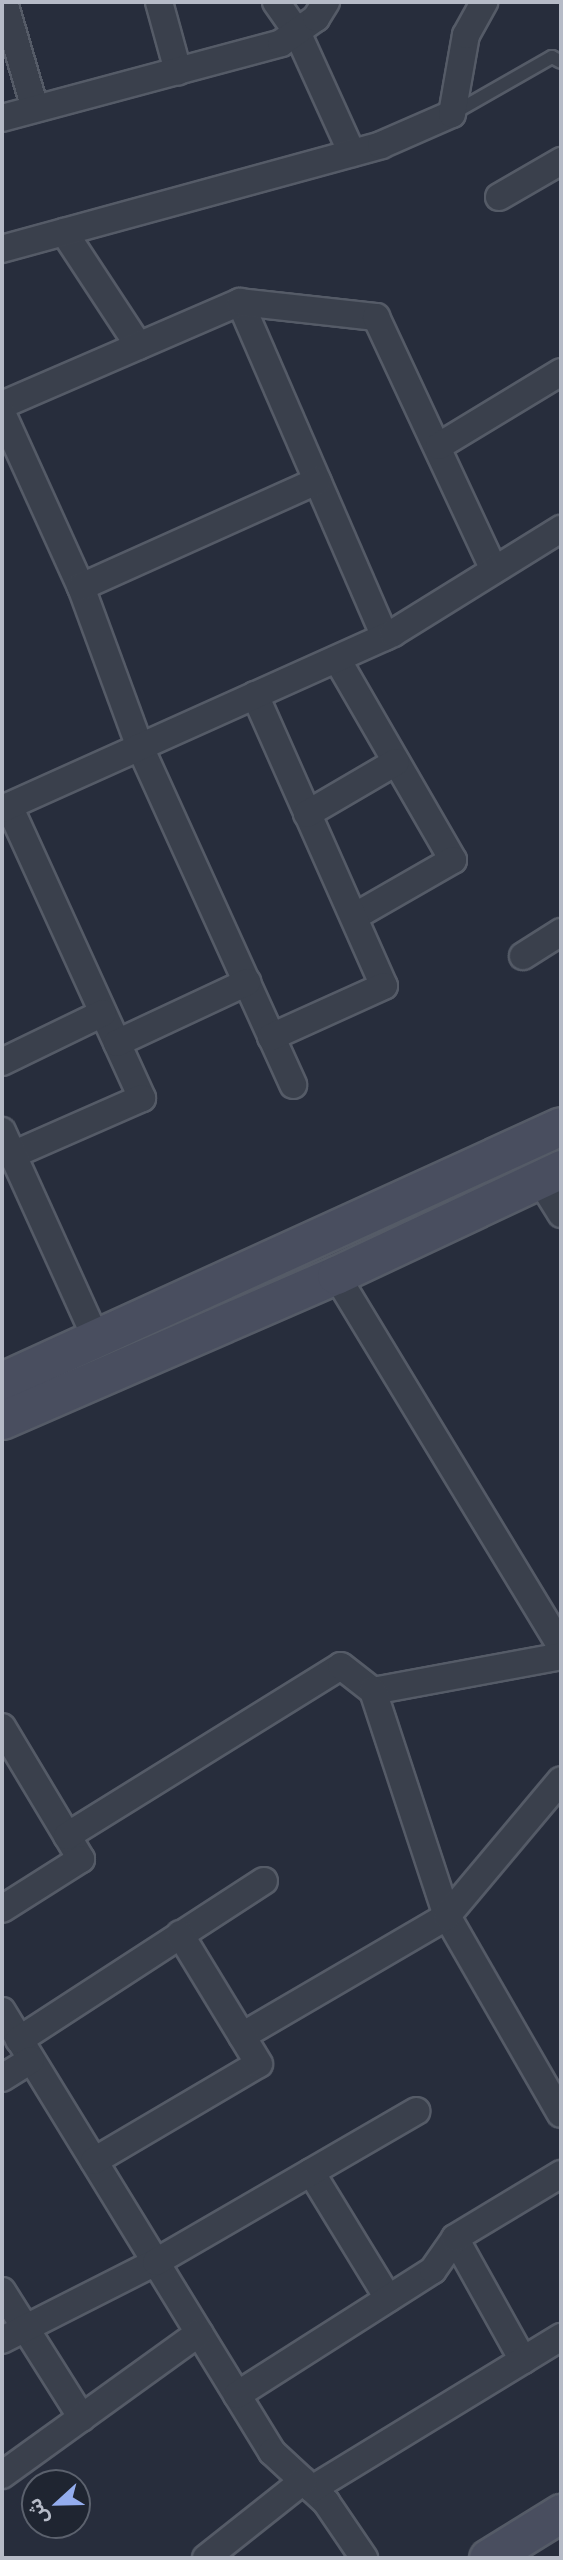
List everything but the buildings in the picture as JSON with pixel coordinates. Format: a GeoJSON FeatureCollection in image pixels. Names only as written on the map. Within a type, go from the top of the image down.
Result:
{"type":"FeatureCollection","features":[{"type":"Feature","properties":{"kind":"street"},"geometry":{"type":"LineString","coordinates":[[4,2],[35,109]]}},
{"type":"Feature","properties":{"kind":"street"},"geometry":{"type":"LineString","coordinates":[[159,2],[178,71]]}},
{"type":"Feature","properties":{"kind":"street"},"geometry":{"type":"LineString","coordinates":[[276,2],[297,32],[352,153]]}},
{"type":"Feature","properties":{"kind":"street"},"geometry":{"type":"LineString","coordinates":[[2,118],[281,43],[316,18],[326,2]]}},
{"type":"Feature","properties":{"kind":"street"},"geometry":{"type":"LineString","coordinates":[[2,249],[352,153],[452,114],[466,35],[484,2]]}},
{"type":"Feature","properties":{"kind":"street"},"geometry":{"type":"LineString","coordinates":[[499,197],[561,161]]}},
{"type":"Feature","properties":{"kind":"street"},"geometry":{"type":"LineString","coordinates":[[64,232],[139,346]]}},
{"type":"Feature","properties":{"kind":"street"},"geometry":{"type":"LineString","coordinates":[[240,302],[385,637]]}},
{"type":"Feature","properties":{"kind":"street"},"geometry":{"type":"LineString","coordinates":[[2,405],[240,302],[376,317],[439,446],[495,570]]}},
{"type":"Feature","properties":{"kind":"street"},"geometry":{"type":"LineString","coordinates":[[439,446],[561,372]]}},
{"type":"Feature","properties":{"kind":"street"},"geometry":{"type":"LineString","coordinates":[[2,413],[81,587],[140,747],[293,1085]]}},
{"type":"Feature","properties":{"kind":"street"},"geometry":{"type":"LineString","coordinates":[[81,587],[317,481]]}},
{"type":"Feature","properties":{"kind":"street"},"geometry":{"type":"LineString","coordinates":[[96,1338],[7,1143],[142,1098],[5,807],[385,637],[561,528]]}},
{"type":"Feature","properties":{"kind":"street"},"geometry":{"type":"LineString","coordinates":[[337,659],[453,860],[354,918]]}},
{"type":"Feature","properties":{"kind":"street"},"geometry":{"type":"LineString","coordinates":[[255,695],[384,986],[271,1037]]}},
{"type":"Feature","properties":{"kind":"street"},"geometry":{"type":"LineString","coordinates":[[307,814],[396,762]]}},
{"type":"Feature","properties":{"kind":"street"},"geometry":{"type":"LineString","coordinates":[[523,956],[561,932]]}},
{"type":"Feature","properties":{"kind":"street"},"geometry":{"type":"LineString","coordinates":[[117,1043],[247,982]]}},
{"type":"Feature","properties":{"kind":"street"},"geometry":{"type":"LineString","coordinates":[[2,1062],[103,1013]]}},
{"type":"Feature","properties":{"kind":"street"},"geometry":{"type":"LineString","coordinates":[[2,1381],[561,1126]]}},
{"type":"Feature","properties":{"kind":"street"},"geometry":{"type":"LineString","coordinates":[[2,1420],[336,1275],[551,1175],[561,1214]]}},
{"type":"Feature","properties":{"kind":"street"},"geometry":{"type":"LineString","coordinates":[[336,1275],[561,1647]]}},
{"type":"Feature","properties":{"kind":"street"},"geometry":{"type":"LineString","coordinates":[[373,1691],[561,1656]]}},
{"type":"Feature","properties":{"kind":"street"},"geometry":{"type":"LineString","coordinates":[[67,1836],[341,1666],[373,1691],[447,1916],[561,2114]]}},
{"type":"Feature","properties":{"kind":"street"},"geometry":{"type":"LineString","coordinates":[[2,1727],[81,1859],[2,1909]]}},
{"type":"Feature","properties":{"kind":"street"},"geometry":{"type":"LineString","coordinates":[[242,2036],[447,1916],[561,1780]]}},
{"type":"Feature","properties":{"kind":"street"},"geometry":{"type":"LineString","coordinates":[[2,2078],[25,2050],[180,1934],[264,1881]]}},
{"type":"Feature","properties":{"kind":"street"},"geometry":{"type":"LineString","coordinates":[[94,2161],[259,2064],[180,1934]]}},
{"type":"Feature","properties":{"kind":"street"},"geometry":{"type":"LineString","coordinates":[[2,2011],[272,2452],[308,2485],[364,2558]]}},
{"type":"Feature","properties":{"kind":"street"},"geometry":{"type":"LineString","coordinates":[[13,2333],[156,2262],[416,2111]]}},
{"type":"Feature","properties":{"kind":"street"},"geometry":{"type":"LineString","coordinates":[[311,2172],[388,2298]]}},
{"type":"Feature","properties":{"kind":"street"},"geometry":{"type":"LineString","coordinates":[[237,2395],[433,2270],[455,2238],[561,2174]]}},
{"type":"Feature","properties":{"kind":"street"},"geometry":{"type":"LineString","coordinates":[[455,2238],[523,2360]]}},
{"type":"Feature","properties":{"kind":"street"},"geometry":{"type":"LineString","coordinates":[[2,2291],[13,2333],[82,2418]]}},
{"type":"Feature","properties":{"kind":"street"},"geometry":{"type":"LineString","coordinates":[[2,2475],[200,2333]]}},
{"type":"Feature","properties":{"kind":"street"},"geometry":{"type":"LineString","coordinates":[[206,2558],[308,2485],[561,2337]]}},
{"type":"Feature","properties":{"kind":"street"},"geometry":{"type":"LineString","coordinates":[[488,2558],[561,2513]]}},
{"type":"Feature","properties":{"kind":"lane"},"geometry":{"type":"LineString","coordinates":[[452,114],[552,57],[561,62]]}}]}
